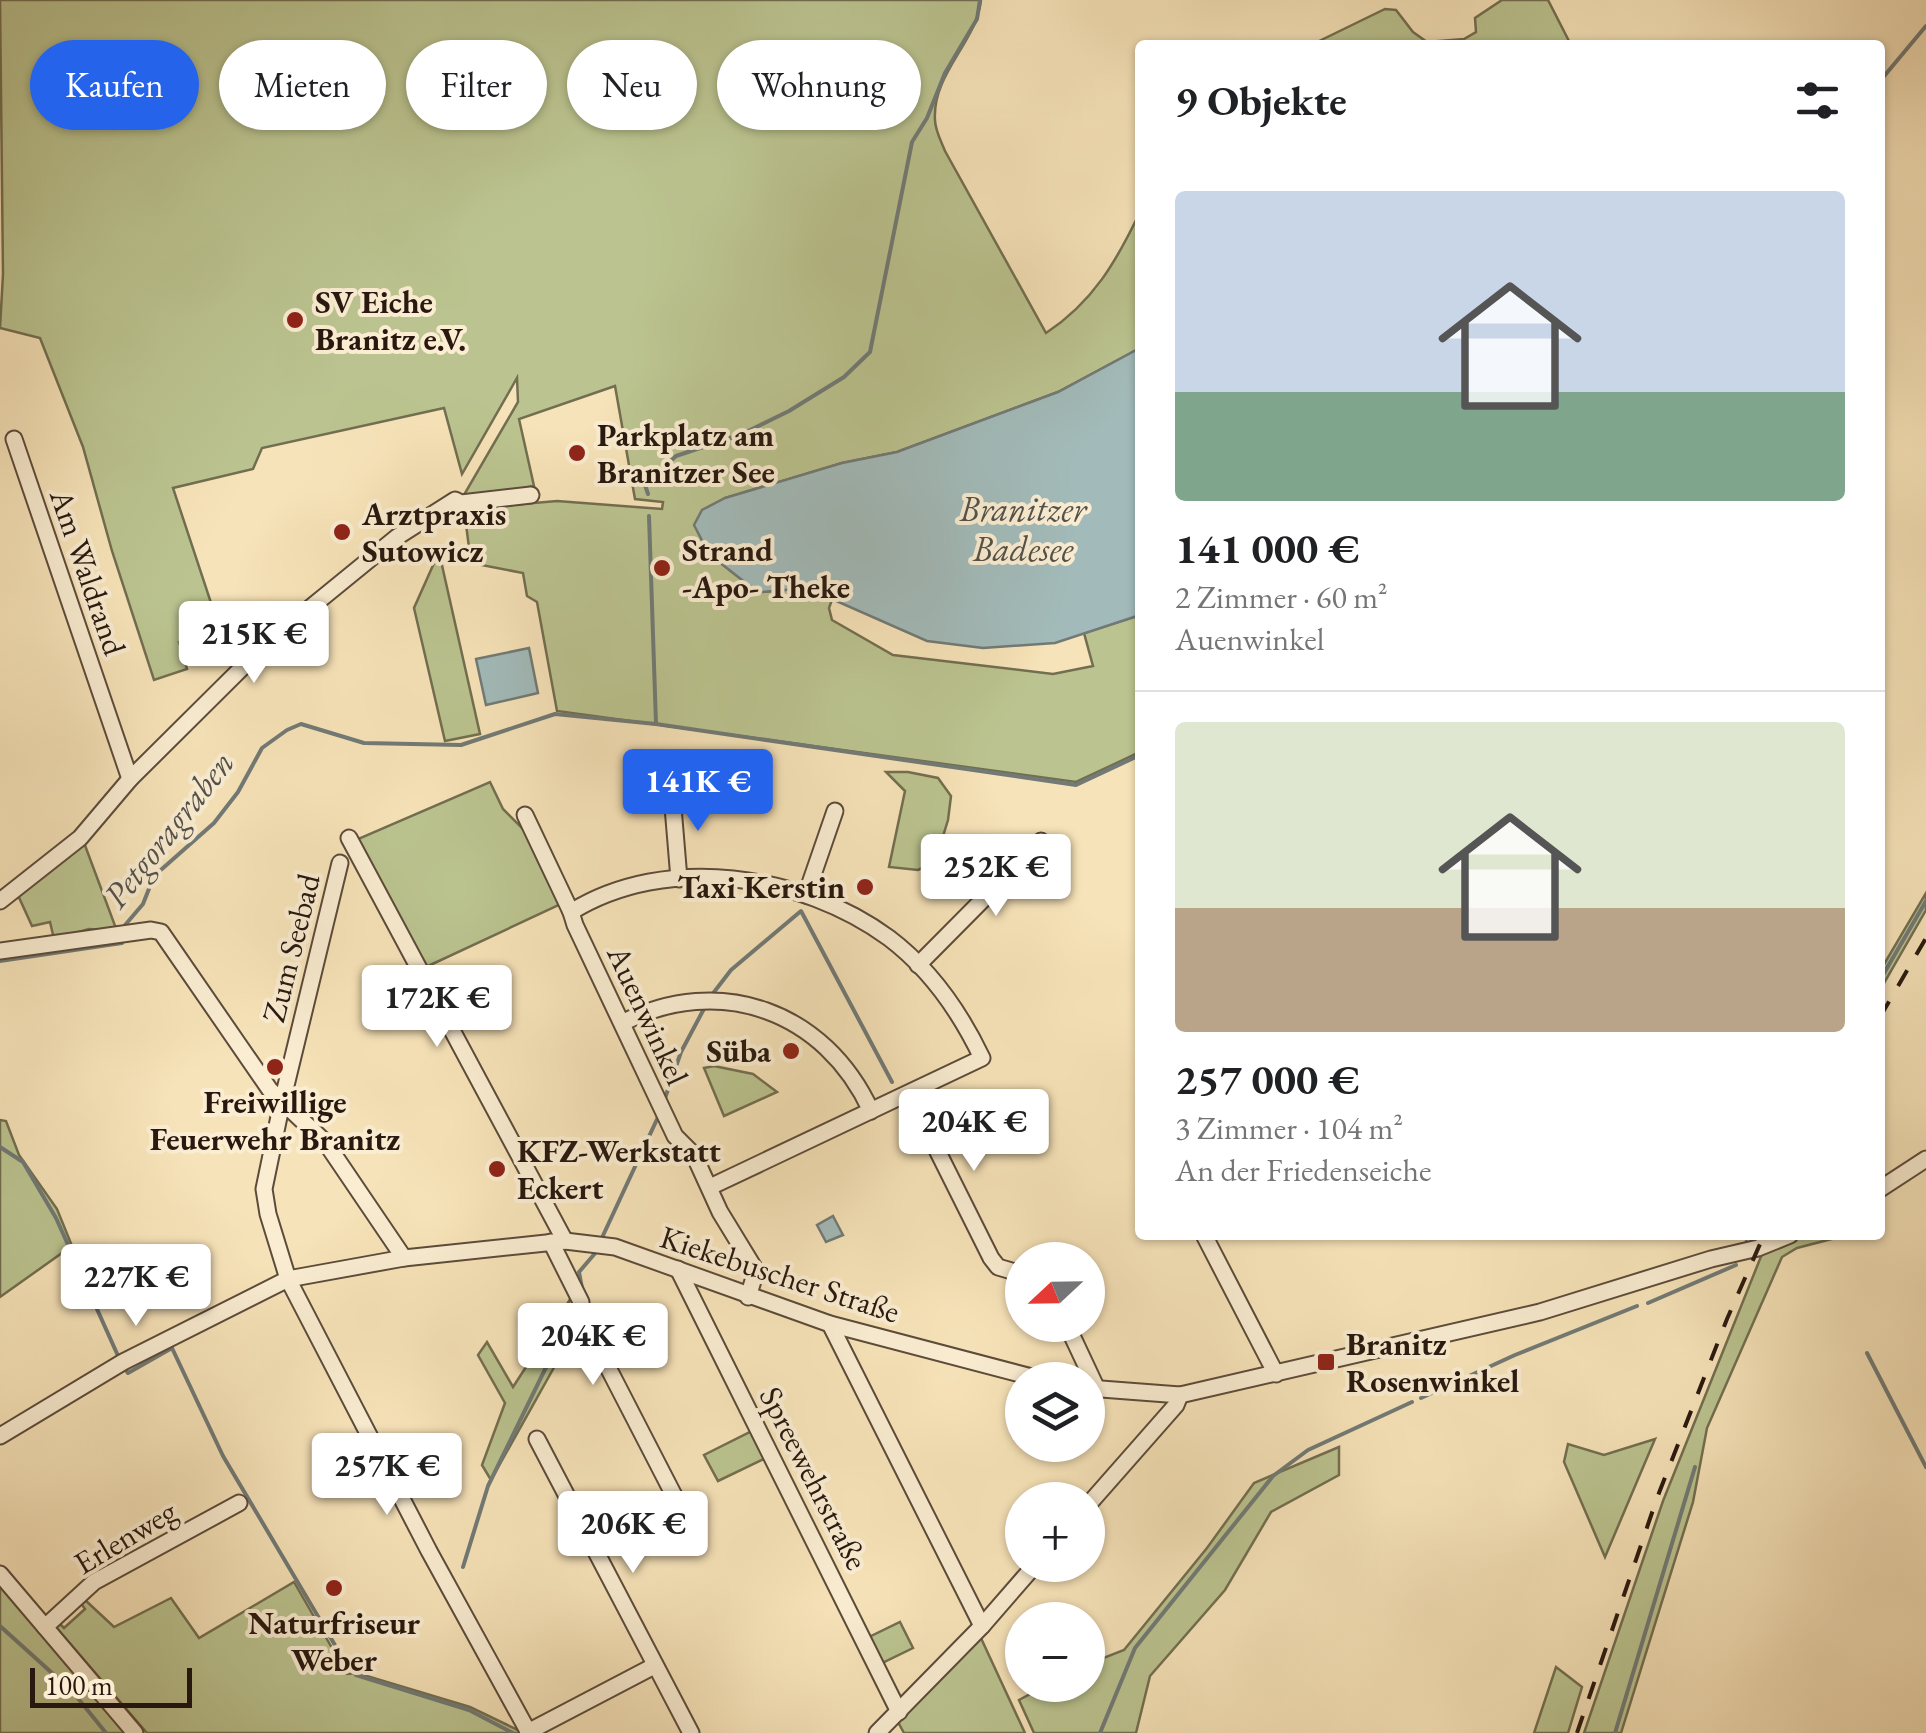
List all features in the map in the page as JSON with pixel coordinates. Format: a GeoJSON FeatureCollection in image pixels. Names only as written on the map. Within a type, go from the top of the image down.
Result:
{"type":"FeatureCollection","features":[{"type":"Feature","properties":{"kind":"street","name":"Am Waldrand"},"geometry":{"type":"LineString","coordinates":[[14,439],[130,779]]}},
{"type":"Feature","properties":{"kind":"street"},"geometry":{"type":"LineString","coordinates":[[0,901],[80,838],[130,779],[256,652],[397,538],[455,500],[461,504],[531,495]]}},
{"type":"Feature","properties":{"kind":"street"},"geometry":{"type":"LineString","coordinates":[[672,795],[680,879]]}},
{"type":"Feature","properties":{"kind":"street"},"geometry":{"type":"LineString","coordinates":[[806,896],[835,811]]}},
{"type":"Feature","properties":{"kind":"street","name":"Auenwinkel"},"geometry":{"type":"LineString","coordinates":[[525,815],[675,1136],[694,1154],[720,1212],[756,1270],[748,1297]]}},
{"type":"Feature","properties":{"kind":"street"},"geometry":{"type":"LineString","coordinates":[[349,838],[558,1242],[581,1302],[581,1315],[682,1511]]}},
{"type":"Feature","properties":{"kind":"street"},"geometry":{"type":"LineString","coordinates":[[918,965],[1040,841]]}},
{"type":"Feature","properties":{"kind":"street","name":"Zum Seebad"},"geometry":{"type":"LineString","coordinates":[[340,864],[264,1189],[268,1214],[288,1279],[528,1732]]}},
{"type":"Feature","properties":{"kind":"street"},"geometry":{"type":"LineString","coordinates":[[571,912],[604,896],[680,879],[771,884],[806,896],[856,918],[888,938],[918,965],[954,1008],[982,1058],[710,1187]]}},
{"type":"Feature","properties":{"kind":"street"},"geometry":{"type":"LineString","coordinates":[[0,951],[151,930],[166,937],[247,1058],[282,1102],[326,1143],[404,1258]]}},
{"type":"Feature","properties":{"kind":"street"},"geometry":{"type":"LineString","coordinates":[[622,1023],[661,1008],[709,1001],[768,1010],[812,1035],[850,1072],[871,1110]]}},
{"type":"Feature","properties":{"kind":"street"},"geometry":{"type":"LineString","coordinates":[[909,1094],[991,1258],[1005,1269]]}},
{"type":"Feature","properties":{"kind":"street"},"geometry":{"type":"LineString","coordinates":[[1885,1186],[1926,1159]]}},
{"type":"Feature","properties":{"kind":"street"},"geometry":{"type":"LineString","coordinates":[[1207,1240],[1276,1374]]}},
{"type":"Feature","properties":{"kind":"street"},"geometry":{"type":"LineString","coordinates":[[1105,1389],[1180,1395],[1276,1374],[1540,1312],[1778,1240]]}},
{"type":"Feature","properties":{"kind":"street","name":"Kiekebuscher Straße"},"geometry":{"type":"LineString","coordinates":[[0,1436],[122,1362],[288,1279],[404,1258],[558,1242],[614,1247],[830,1324],[1005,1370]]}},
{"type":"Feature","properties":{"kind":"street","name":"Spreewehrstraße"},"geometry":{"type":"LineString","coordinates":[[678,1269],[900,1712]]}},
{"type":"Feature","properties":{"kind":"street"},"geometry":{"type":"LineString","coordinates":[[830,1324],[982,1626]]}},
{"type":"Feature","properties":{"kind":"street"},"geometry":{"type":"LineString","coordinates":[[1105,1486],[1176,1405],[1180,1395]]}},
{"type":"Feature","properties":{"kind":"street"},"geometry":{"type":"LineString","coordinates":[[537,1440],[691,1733]]}},
{"type":"Feature","properties":{"kind":"street","name":"Erlenweg"},"geometry":{"type":"LineString","coordinates":[[45,1627],[94,1582],[239,1503]]}},
{"type":"Feature","properties":{"kind":"street"},"geometry":{"type":"LineString","coordinates":[[0,1574],[136,1733]]}},
{"type":"Feature","properties":{"kind":"street"},"geometry":{"type":"LineString","coordinates":[[876,1733],[1020,1582]]}},
{"type":"Feature","properties":{"kind":"street"},"geometry":{"type":"LineString","coordinates":[[528,1732],[654,1666]]}},
{"type":"Feature","properties":{"kind":"green space"},"geometry":{"type":"Polygon","coordinates":[[[0,0],[981,0],[936,103],[936,128],[945,151],[1046,333],[1077,308],[1102,280],[1135,222],[1135,351],[1058,392],[897,452],[842,463],[725,498],[695,525],[709,554],[751,587],[761,592],[807,588],[833,597],[829,608],[832,620],[893,655],[1053,674],[1093,666],[1084,633],[1135,617],[1135,754],[1076,782],[557,711],[537,602],[527,596],[523,573],[471,563],[464,509],[557,501],[662,509],[663,502],[635,499],[615,386],[519,419],[534,486],[461,500],[518,402],[517,378],[462,474],[444,408],[262,448],[253,469],[173,488],[219,627],[179,642],[187,669],[154,680],[83,447],[40,338],[0,328],[0,0]]]}},
{"type":"Feature","properties":{"kind":"green space"},"geometry":{"type":"Polygon","coordinates":[[[1502,0],[1548,0],[1568,40],[1452,40],[1476,32],[1475,18],[1502,0]]]}},
{"type":"Feature","properties":{"kind":"green space"},"geometry":{"type":"Polygon","coordinates":[[[1385,9],[1396,10],[1424,40],[1321,40],[1385,9]]]}},
{"type":"Feature","properties":{"kind":"green space"},"geometry":{"type":"Polygon","coordinates":[[[439,552],[480,734],[445,741],[414,608],[439,552]]]}},
{"type":"Feature","properties":{"kind":"green space"},"geometry":{"type":"Polygon","coordinates":[[[886,772],[938,778],[951,796],[935,862],[918,870],[889,867],[905,791],[886,772]]]}},
{"type":"Feature","properties":{"kind":"green space"},"geometry":{"type":"Polygon","coordinates":[[[490,782],[503,809],[528,834],[561,904],[426,967],[358,839],[490,782]]]}},
{"type":"Feature","properties":{"kind":"green space"},"geometry":{"type":"Polygon","coordinates":[[[83,840],[117,931],[89,929],[54,939],[50,922],[32,926],[17,893],[83,840]]]}},
{"type":"Feature","properties":{"kind":"green space"},"geometry":{"type":"Polygon","coordinates":[[[1926,893],[1926,910],[1885,981],[1885,963],[1926,893]]]}},
{"type":"Feature","properties":{"kind":"green space"},"geometry":{"type":"Polygon","coordinates":[[[714,1066],[753,1074],[777,1092],[724,1116],[704,1068],[714,1066]]]}},
{"type":"Feature","properties":{"kind":"green space"},"geometry":{"type":"Polygon","coordinates":[[[0,1120],[6,1121],[19,1155],[57,1209],[83,1273],[82,1284],[75,1284],[62,1253],[0,1297],[0,1120]]]}},
{"type":"Feature","properties":{"kind":"green space"},"geometry":{"type":"Polygon","coordinates":[[[1792,1240],[1828,1240],[1797,1248],[1782,1257],[1707,1428],[1693,1502],[1621,1733],[1584,1733],[1663,1501],[1762,1254],[1792,1240]]]}},
{"type":"Feature","properties":{"kind":"green space"},"geometry":{"type":"Polygon","coordinates":[[[569,1301],[566,1346],[491,1480],[482,1465],[505,1403],[478,1355],[487,1342],[513,1387],[569,1301]]]}},
{"type":"Feature","properties":{"kind":"green space"},"geometry":{"type":"Polygon","coordinates":[[[754,1430],[768,1457],[718,1481],[704,1455],[754,1430]]]}},
{"type":"Feature","properties":{"kind":"green space"},"geometry":{"type":"Polygon","coordinates":[[[1655,1439],[1605,1557],[1564,1462],[1568,1444],[1604,1455],[1655,1439]]]}},
{"type":"Feature","properties":{"kind":"green space"},"geometry":{"type":"Polygon","coordinates":[[[1339,1447],[1339,1475],[1271,1512],[1225,1590],[1150,1676],[1136,1733],[1034,1733],[1020,1702],[1105,1702],[1105,1657],[1124,1650],[1254,1483],[1339,1447]]]}},
{"type":"Feature","properties":{"kind":"green space"},"geometry":{"type":"Polygon","coordinates":[[[0,1580],[129,1733],[0,1733],[0,1580]]]}},
{"type":"Feature","properties":{"kind":"green space"},"geometry":{"type":"Polygon","coordinates":[[[294,1582],[347,1674],[357,1673],[470,1707],[524,1733],[147,1733],[54,1625],[58,1622],[64,1628],[85,1609],[80,1602],[84,1599],[114,1627],[171,1598],[199,1638],[294,1582]]]}},
{"type":"Feature","properties":{"kind":"green space"},"geometry":{"type":"Polygon","coordinates":[[[900,1622],[913,1648],[880,1664],[867,1638],[900,1622]]]}},
{"type":"Feature","properties":{"kind":"green space"},"geometry":{"type":"Polygon","coordinates":[[[980,1636],[1005,1690],[1005,1702],[1011,1702],[1025,1733],[904,1733],[898,1722],[980,1636]]]}},
{"type":"Feature","properties":{"kind":"green space"},"geometry":{"type":"Polygon","coordinates":[[[1556,1667],[1582,1687],[1568,1733],[1534,1733],[1556,1667]]]}},
{"type":"Feature","properties":{"kind":"water","name":"Branitzer Badesee"},"geometry":{"type":"Polygon","coordinates":[[[1135,351],[1135,617],[1055,643],[983,648],[927,641],[807,588],[761,592],[709,554],[694,525],[702,510],[725,498],[842,463],[897,452],[1058,392],[1135,351]]]}},
{"type":"Feature","properties":{"kind":"water"},"geometry":{"type":"Polygon","coordinates":[[[529,648],[538,693],[486,705],[476,659],[529,648]]]}},
{"type":"Feature","properties":{"kind":"water"},"geometry":{"type":"Polygon","coordinates":[[[833,1216],[843,1235],[826,1242],[817,1225],[833,1216]]]}},
{"type":"Feature","properties":{"kind":"waterway"},"geometry":{"type":"LineString","coordinates":[[648,494],[645,485],[676,456],[742,434],[789,411],[844,377],[870,352],[912,142],[927,118],[945,73],[977,19],[980,0]]}},
{"type":"Feature","properties":{"kind":"waterway","name":"Petgoragraben"},"geometry":{"type":"LineString","coordinates":[[1885,75],[1926,26]]}},
{"type":"Feature","properties":{"kind":"waterway"},"geometry":{"type":"LineString","coordinates":[[649,516],[656,724]]}},
{"type":"Feature","properties":{"kind":"waterway","name":"Petgoragraben"},"geometry":{"type":"LineString","coordinates":[[120,931],[143,904],[154,876],[214,823],[238,792],[262,748],[301,724],[364,743],[461,745],[555,714],[656,724],[1076,785],[1135,757]]}},
{"type":"Feature","properties":{"kind":"waterway"},"geometry":{"type":"LineString","coordinates":[[1885,971],[1926,901]]}},
{"type":"Feature","properties":{"kind":"waterway"},"geometry":{"type":"LineString","coordinates":[[711,996],[731,970],[801,911],[892,1082]]}},
{"type":"Feature","properties":{"kind":"waterway","name":"Petgoragraben"},"geometry":{"type":"LineString","coordinates":[[0,961],[122,943],[121,940]]}},
{"type":"Feature","properties":{"kind":"waterway"},"geometry":{"type":"LineString","coordinates":[[664,1101],[681,1052],[706,1005]]}},
{"type":"Feature","properties":{"kind":"waterway"},"geometry":{"type":"LineString","coordinates":[[600,1242],[659,1115]]}},
{"type":"Feature","properties":{"kind":"waterway"},"geometry":{"type":"LineString","coordinates":[[0,1147],[23,1162],[56,1218],[119,1358]]}},
{"type":"Feature","properties":{"kind":"waterway"},"geometry":{"type":"LineString","coordinates":[[582,1288],[579,1272],[597,1251]]}},
{"type":"Feature","properties":{"kind":"waterway"},"geometry":{"type":"LineString","coordinates":[[1648,1303],[1736,1265]]}},
{"type":"Feature","properties":{"kind":"waterway"},"geometry":{"type":"LineString","coordinates":[[1421,1398],[1637,1306]]}},
{"type":"Feature","properties":{"kind":"waterway"},"geometry":{"type":"LineString","coordinates":[[463,1567],[488,1486],[574,1310]]}},
{"type":"Feature","properties":{"kind":"waterway"},"geometry":{"type":"LineString","coordinates":[[123,1366],[128,1373],[172,1348],[223,1456],[356,1675],[469,1710],[513,1733]]}},
{"type":"Feature","properties":{"kind":"waterway"},"geometry":{"type":"LineString","coordinates":[[1867,1353],[1926,1467]]}},
{"type":"Feature","properties":{"kind":"waterway"},"geometry":{"type":"LineString","coordinates":[[1100,1733],[1135,1648],[1273,1476],[1308,1450],[1412,1402]]}},
{"type":"Feature","properties":{"kind":"waterway"},"geometry":{"type":"LineString","coordinates":[[1615,1733],[1695,1467]]}},
{"type":"Feature","properties":{"kind":"waterway"},"geometry":{"type":"LineString","coordinates":[[0,1626],[72,1691],[106,1733]]}},
{"type":"Feature","properties":{"kind":"railway"},"geometry":{"type":"LineString","coordinates":[[1885,1008],[1926,938]]}},
{"type":"Feature","properties":{"kind":"railway"},"geometry":{"type":"LineString","coordinates":[[1577,1733],[1657,1498],[1762,1240]]}},
{"type":"Feature","properties":{"kind":"place","name":"SV Eiche Branitz e.V."},"geometry":{"type":"Point","coordinates":[295,320]}},
{"type":"Feature","properties":{"kind":"place","name":"Parkplatz am Branitzer See"},"geometry":{"type":"Point","coordinates":[577,453]}},
{"type":"Feature","properties":{"kind":"place","name":"Arztpraxis Sutowicz"},"geometry":{"type":"Point","coordinates":[342,532]}},
{"type":"Feature","properties":{"kind":"place","name":"Strand -Apo- Theke"},"geometry":{"type":"Point","coordinates":[662,568]}},
{"type":"Feature","properties":{"kind":"place","name":"Taxi Kerstin"},"geometry":{"type":"Point","coordinates":[865,887]}},
{"type":"Feature","properties":{"kind":"place","name":"Süba"},"geometry":{"type":"Point","coordinates":[791,1051]}},
{"type":"Feature","properties":{"kind":"place","name":"Freiwillige Feuerwehr Branitz"},"geometry":{"type":"Point","coordinates":[275,1067]}},
{"type":"Feature","properties":{"kind":"place","name":"KFZ-Werkstatt Eckert"},"geometry":{"type":"Point","coordinates":[497,1169]}},
{"type":"Feature","properties":{"kind":"place","name":"Branitz Rosenwinkel"},"geometry":{"type":"Point","coordinates":[1326,1362]}},
{"type":"Feature","properties":{"kind":"place","name":"Naturfriseur Weber"},"geometry":{"type":"Point","coordinates":[334,1588]}}]}
